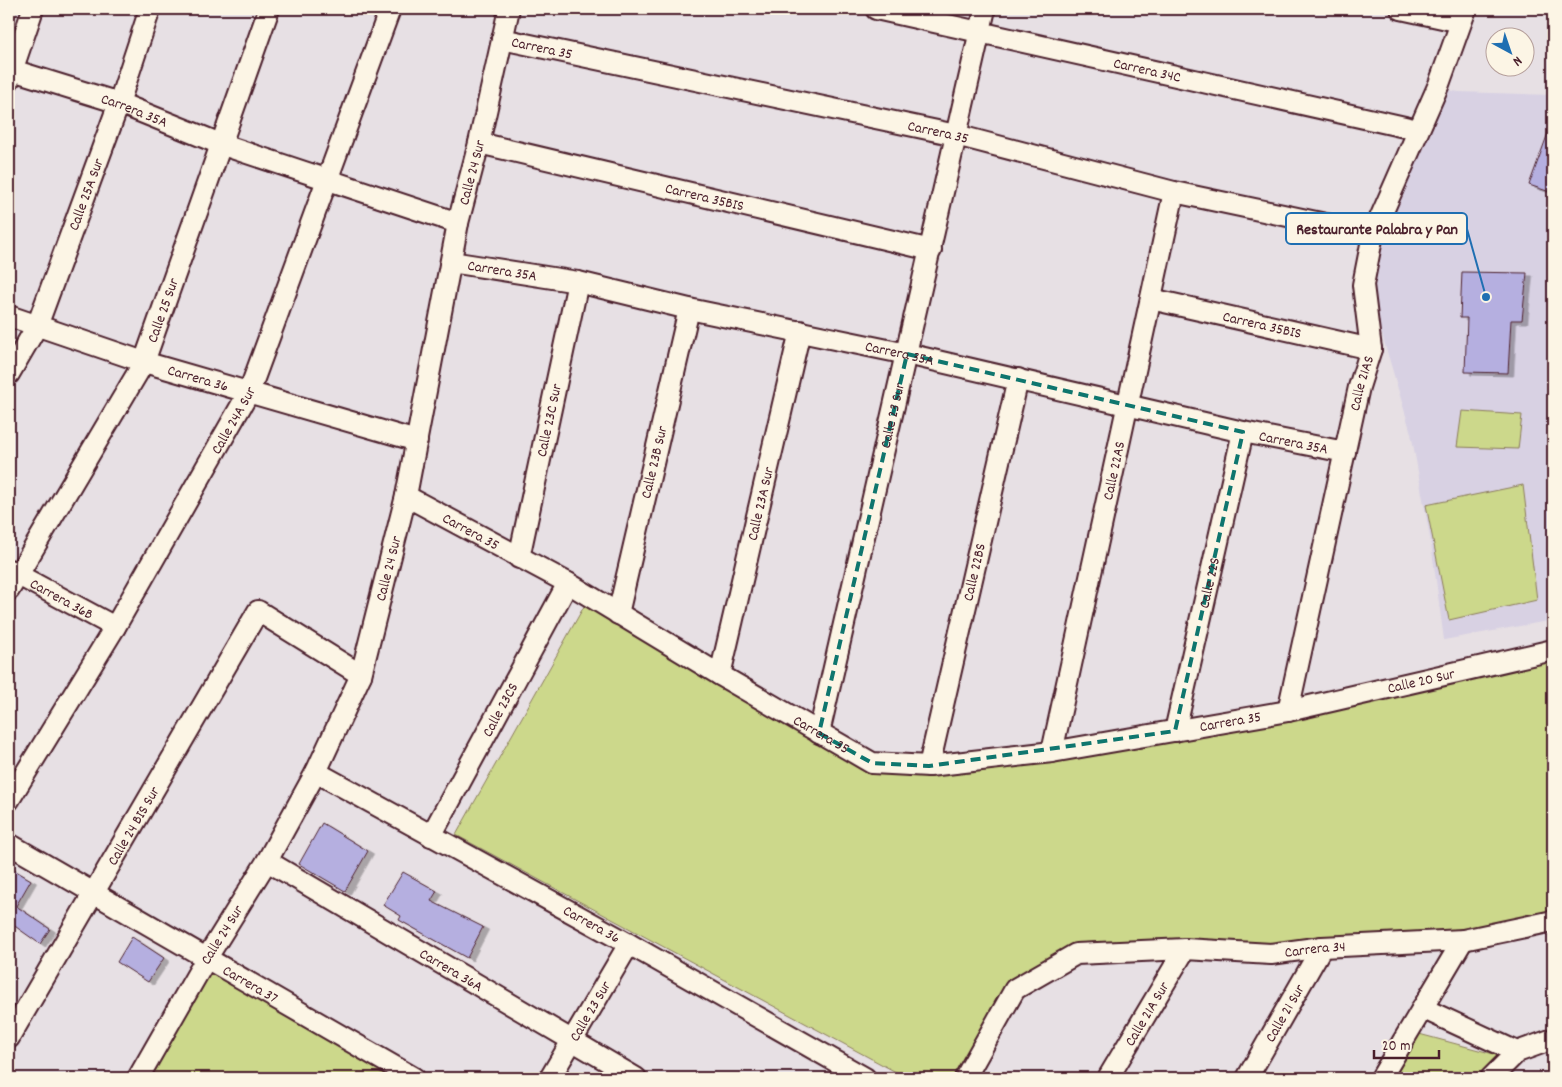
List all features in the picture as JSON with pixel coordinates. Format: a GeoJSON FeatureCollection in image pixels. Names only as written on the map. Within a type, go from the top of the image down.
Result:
{"type":"FeatureCollection","features":[{"type":"Feature","properties":{"kind":"street"},"geometry":{"type":"LineString","coordinates":[[10,73],[33,9]]}},
{"type":"Feature","properties":{"kind":"street","name":"Calle 25A Sur"},"geometry":{"type":"LineString","coordinates":[[9,374],[37,326],[119,103],[150,9]]}},
{"type":"Feature","properties":{"kind":"street","name":"Calle 25 Sur"},"geometry":{"type":"LineString","coordinates":[[12,578],[144,362],[270,9]]}},
{"type":"Feature","properties":{"kind":"street","name":"Calle 24A Sur"},"geometry":{"type":"LineString","coordinates":[[9,800],[115,627],[249,392],[390,9]]}},
{"type":"Feature","properties":{"kind":"street","name":"Calle 24 Sur"},"geometry":{"type":"LineString","coordinates":[[138,1078],[206,959],[267,861],[316,772],[361,675],[406,496],[458,223],[479,143],[509,9]]}},
{"type":"Feature","properties":{"kind":"street","name":"Carrera 34C"},"geometry":{"type":"LineString","coordinates":[[876,9],[1418,130]]}},
{"type":"Feature","properties":{"kind":"street","name":"Calle 23 Sur"},"geometry":{"type":"LineString","coordinates":[[819,733],[985,9]]}},
{"type":"Feature","properties":{"kind":"street"},"geometry":{"type":"LineString","coordinates":[[1401,9],[1463,15]]}},
{"type":"Feature","properties":{"kind":"street","name":"Calle 21AS"},"geometry":{"type":"LineString","coordinates":[[1288,711],[1359,387],[1372,350],[1363,285],[1373,234],[1439,84],[1463,15]]}},
{"type":"Feature","properties":{"kind":"street","name":"Carrera 35"},"geometry":{"type":"LineString","coordinates":[[502,39],[956,135],[1174,192],[1373,234]]}},
{"type":"Feature","properties":{"kind":"street","name":"Carrera 35A"},"geometry":{"type":"LineString","coordinates":[[10,73],[119,103],[223,145],[458,223]]}},
{"type":"Feature","properties":{"kind":"street","name":"Carrera 35BIS"},"geometry":{"type":"LineString","coordinates":[[479,143],[931,250]]}},
{"type":"Feature","properties":{"kind":"street","name":"Calle 22AS"},"geometry":{"type":"LineString","coordinates":[[1052,752],[1126,405],[1174,192]]}},
{"type":"Feature","properties":{"kind":"street","name":"Carrera 35A"},"geometry":{"type":"LineString","coordinates":[[451,262],[578,282],[689,309],[800,331],[1018,379],[1243,432],[1346,452]]}},
{"type":"Feature","properties":{"kind":"street","name":"Calle 23C Sur"},"geometry":{"type":"LineString","coordinates":[[519,558],[578,282]]}},
{"type":"Feature","properties":{"kind":"street","name":"Carrera 35BIS"},"geometry":{"type":"LineString","coordinates":[[1151,299],[1372,350]]}},
{"type":"Feature","properties":{"kind":"street","name":"Calle 23B Sur"},"geometry":{"type":"LineString","coordinates":[[618,614],[689,309]]}},
{"type":"Feature","properties":{"kind":"street","name":"Carrera 36"},"geometry":{"type":"LineString","coordinates":[[9,316],[144,362],[417,442]]}},
{"type":"Feature","properties":{"kind":"street","name":"Calle 23A Sur"},"geometry":{"type":"LineString","coordinates":[[720,675],[800,331]]}},
{"type":"Feature","properties":{"kind":"street","name":"Calle 22BS"},"geometry":{"type":"LineString","coordinates":[[930,766],[1018,379]]}},
{"type":"Feature","properties":{"kind":"street","name":"Calle 22S"},"geometry":{"type":"LineString","coordinates":[[1175,732],[1243,432]]}},
{"type":"Feature","properties":{"kind":"street","name":"Carrera 35"},"geometry":{"type":"LineString","coordinates":[[406,496],[568,583],[720,675],[872,763],[930,766],[1052,752],[1288,711]]}},
{"type":"Feature","properties":{"kind":"street","name":"Carrera 36B"},"geometry":{"type":"LineString","coordinates":[[12,578],[115,627]]}},
{"type":"Feature","properties":{"kind":"street","name":"Calle 23CS"},"geometry":{"type":"LineString","coordinates":[[431,836],[568,583]]}},
{"type":"Feature","properties":{"kind":"street","name":"Calle 24 BIS Sur"},"geometry":{"type":"LineString","coordinates":[[9,1038],[258,611],[361,675]]}},
{"type":"Feature","properties":{"kind":"street","name":"Calle 20 Sur"},"geometry":{"type":"LineString","coordinates":[[1288,711],[1553,650]]}},
{"type":"Feature","properties":{"kind":"street","name":"Carrera 36"},"geometry":{"type":"LineString","coordinates":[[316,772],[629,944],[865,1078]]}},
{"type":"Feature","properties":{"kind":"street","name":"Carrera 37"},"geometry":{"type":"LineString","coordinates":[[9,844],[414,1078]]}},
{"type":"Feature","properties":{"kind":"street","name":"Carrera 36A"},"geometry":{"type":"LineString","coordinates":[[267,861],[636,1078]]}},
{"type":"Feature","properties":{"kind":"street","name":"Carrera 34"},"geometry":{"type":"LineString","coordinates":[[966,1078],[1015,989],[1076,954],[1185,949],[1272,954],[1322,947],[1463,940],[1553,921]]}},
{"type":"Feature","properties":{"kind":"street"},"geometry":{"type":"LineString","coordinates":[[1381,1078],[1463,940]]}},
{"type":"Feature","properties":{"kind":"street","name":"Calle 23 Sur"},"geometry":{"type":"LineString","coordinates":[[550,1078],[629,944]]}},
{"type":"Feature","properties":{"kind":"street","name":"Calle 21 Sur"},"geometry":{"type":"LineString","coordinates":[[1247,1078],[1322,947]]}},
{"type":"Feature","properties":{"kind":"street","name":"Calle 21A Sur"},"geometry":{"type":"LineString","coordinates":[[1108,1078],[1185,949]]}},
{"type":"Feature","properties":{"kind":"street"},"geometry":{"type":"LineString","coordinates":[[1422,1008],[1517,1052]]}},
{"type":"Feature","properties":{"kind":"street"},"geometry":{"type":"LineString","coordinates":[[1492,1078],[1517,1052],[1553,1039]]}},
{"type":"Feature","properties":{"kind":"highlighted area"},"geometry":{"type":"Polygon","coordinates":[[[907,354],[1243,432],[1175,731],[929,766],[872,763],[819,733],[907,354]]]}},
{"type":"Feature","properties":{"kind":"shaded area"},"geometry":{"type":"Polygon","coordinates":[[[1442,89],[1459,92],[1553,95],[1553,620],[1444,640],[1431,543],[1411,433],[1368,287],[1377,237],[1442,89]]]}},
{"type":"Feature","properties":{"kind":"green space"},"geometry":{"type":"Polygon","coordinates":[[[1462,411],[1522,415],[1518,449],[1457,447],[1462,411]]]}},
{"type":"Feature","properties":{"kind":"green space"},"geometry":{"type":"Polygon","coordinates":[[[1523,485],[1537,600],[1449,620],[1426,505],[1523,485]]]}},
{"type":"Feature","properties":{"kind":"green space"},"geometry":{"type":"Polygon","coordinates":[[[587,601],[871,769],[1000,766],[1553,652],[1553,913],[1453,936],[1269,949],[1079,949],[1008,984],[956,1078],[907,1078],[456,835],[587,601]]]}},
{"type":"Feature","properties":{"kind":"green space"},"geometry":{"type":"Polygon","coordinates":[[[207,969],[396,1078],[146,1078],[207,969]]]}},
{"type":"Feature","properties":{"kind":"green space"},"geometry":{"type":"Polygon","coordinates":[[[1419,1034],[1505,1057],[1484,1078],[1393,1078],[1419,1034]]]}},
{"type":"Feature","properties":{"kind":"building"},"geometry":{"type":"Polygon","coordinates":[[[1551,125],[1553,125],[1553,193],[1529,185],[1551,125]]]}},
{"type":"Feature","properties":{"kind":"building"},"geometry":{"type":"Polygon","coordinates":[[[1462,272],[1527,273],[1522,320],[1511,320],[1508,373],[1465,372],[1467,318],[1460,318],[1462,272]]]}},
{"type":"Feature","properties":{"kind":"building"},"geometry":{"type":"Polygon","coordinates":[[[322,823],[368,851],[345,891],[299,864],[322,823]]]}},
{"type":"Feature","properties":{"kind":"building"},"geometry":{"type":"Polygon","coordinates":[[[9,867],[31,880],[16,906],[50,929],[40,944],[9,922],[9,867]]]}},
{"type":"Feature","properties":{"kind":"building"},"geometry":{"type":"Polygon","coordinates":[[[403,872],[437,891],[431,901],[483,927],[467,958],[399,920],[401,916],[383,905],[403,872]]]}},
{"type":"Feature","properties":{"kind":"building"},"geometry":{"type":"Polygon","coordinates":[[[132,937],[164,958],[148,982],[117,962],[132,937]]]}},
{"type":"Feature","properties":{"kind":"place","name":"Restaurante Palabra y Pan"},"geometry":{"type":"Point","coordinates":[1486,297]}}]}
